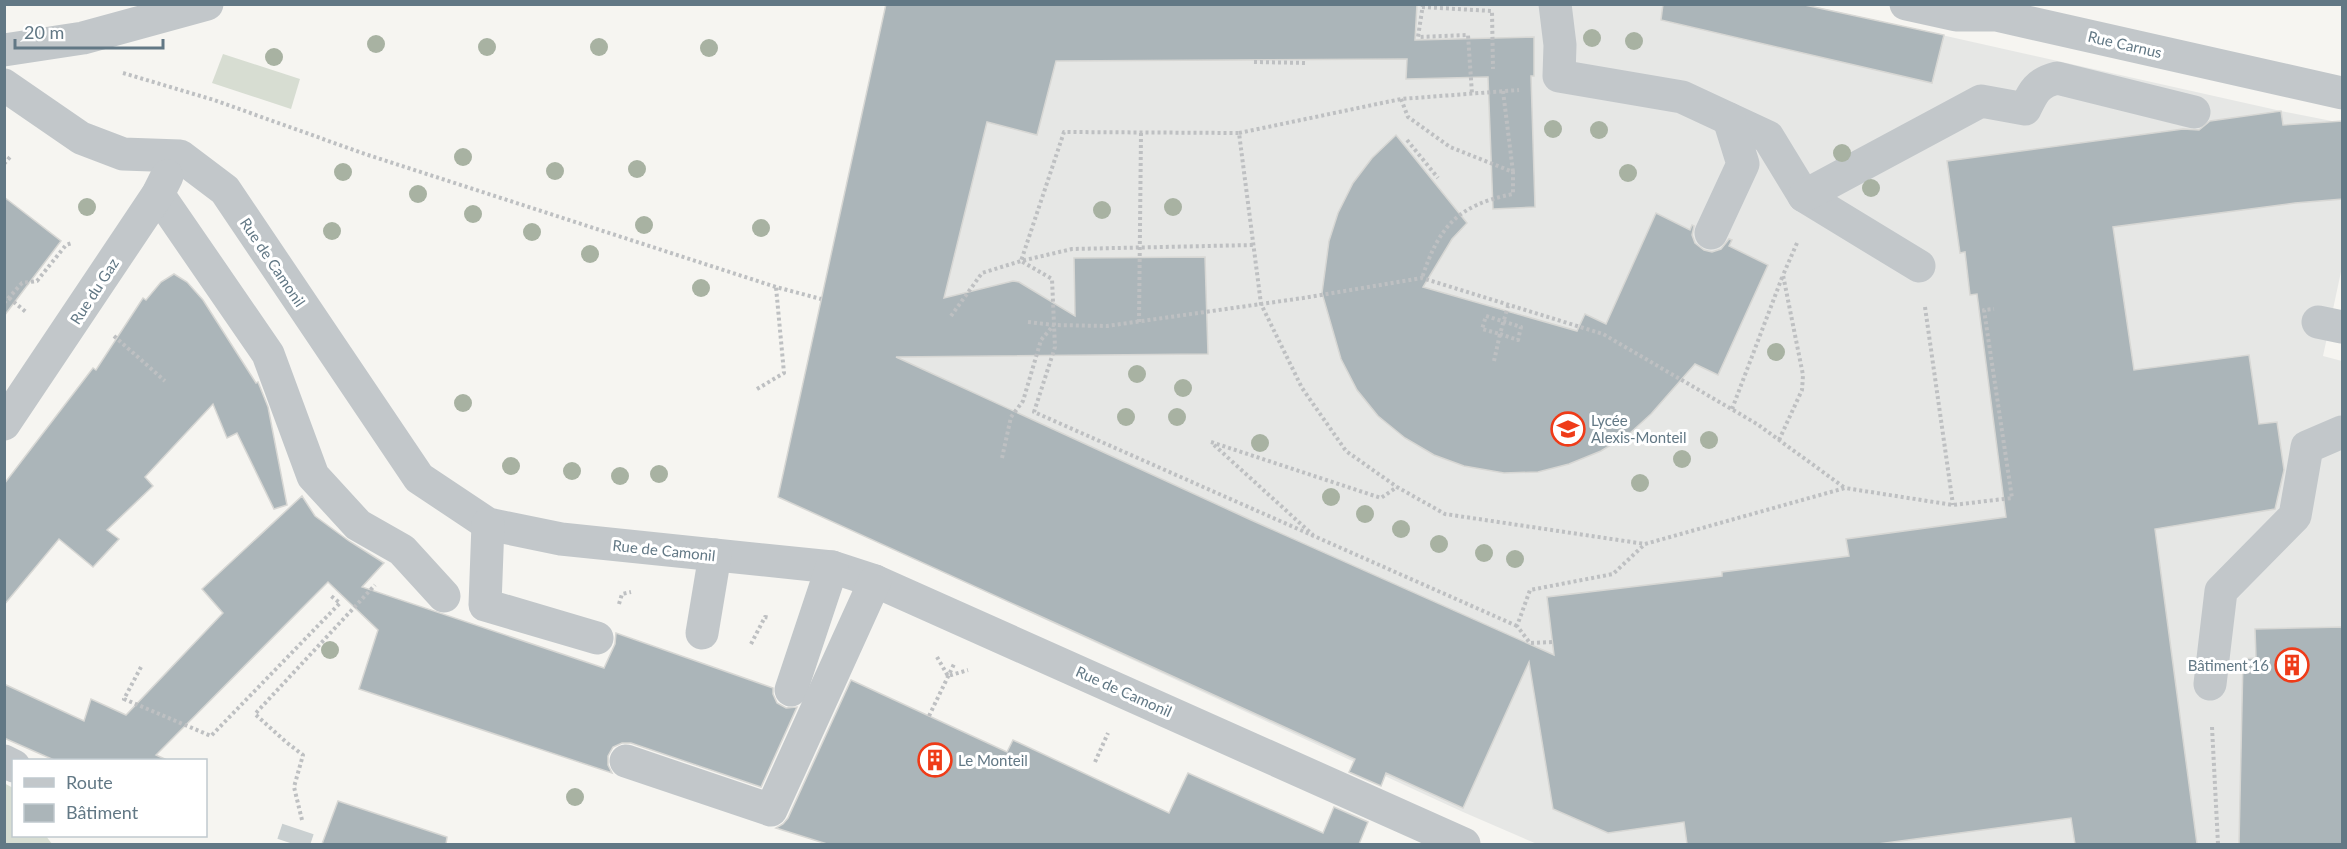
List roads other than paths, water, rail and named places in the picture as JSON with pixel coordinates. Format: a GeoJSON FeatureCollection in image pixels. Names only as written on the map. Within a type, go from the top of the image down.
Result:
{"type":"FeatureCollection","features":[{"type":"Feature","properties":{"kind":"street"},"geometry":{"type":"LineString","coordinates":[[4,50],[82,38],[207,4]]}},
{"type":"Feature","properties":{"kind":"street"},"geometry":{"type":"LineString","coordinates":[[1555,4],[1560,45],[1559,76],[1682,97],[1768,137],[1804,196],[1919,266]]}},
{"type":"Feature","properties":{"kind":"street","name":"Rue Carnus"},"geometry":{"type":"LineString","coordinates":[[1906,4],[1956,15],[1996,15],[2343,93]]}},
{"type":"Feature","properties":{"kind":"street"},"geometry":{"type":"LineString","coordinates":[[1804,196],[1981,101],[2025,109],[2035,88],[2044,81],[2057,78],[2194,112]]}},
{"type":"Feature","properties":{"kind":"street"},"geometry":{"type":"LineString","coordinates":[[4,85],[81,138],[123,154],[180,156]]}},
{"type":"Feature","properties":{"kind":"street"},"geometry":{"type":"LineString","coordinates":[[1711,232],[1743,164],[1729,119]]}},
{"type":"Feature","properties":{"kind":"street","name":"Rue du Gaz"},"geometry":{"type":"LineString","coordinates":[[4,424],[158,194],[180,156]]}},
{"type":"Feature","properties":{"kind":"street","name":"Rue de Camonil"},"geometry":{"type":"LineString","coordinates":[[180,156],[225,190],[419,478],[488,524],[561,539],[832,567],[875,581],[1464,844]]}},
{"type":"Feature","properties":{"kind":"street"},"geometry":{"type":"LineString","coordinates":[[158,194],[268,354],[314,476],[358,525],[402,550],[444,596]]}},
{"type":"Feature","properties":{"kind":"street"},"geometry":{"type":"LineString","coordinates":[[2210,684],[2221,591],[2295,516],[2307,447],[2343,432]]}},
{"type":"Feature","properties":{"kind":"street"},"geometry":{"type":"LineString","coordinates":[[488,524],[485,605],[597,638]]}},
{"type":"Feature","properties":{"kind":"street"},"geometry":{"type":"LineString","coordinates":[[702,633],[715,555]]}},
{"type":"Feature","properties":{"kind":"street"},"geometry":{"type":"LineString","coordinates":[[791,690],[832,567]]}},
{"type":"Feature","properties":{"kind":"street"},"geometry":{"type":"LineString","coordinates":[[626,761],[771,810],[875,581]]}},
{"type":"Feature","properties":{"kind":"tunnel"},"geometry":{"type":"LineString","coordinates":[[293,844],[298,829]]}},
{"type":"Feature","properties":{"kind":"place","name":"Lycée Alexis-Monteil"},"geometry":{"type":"Point","coordinates":[1568,429]}},
{"type":"Feature","properties":{"kind":"place","name":"Bâtiment 16"},"geometry":{"type":"Point","coordinates":[2292,665]}},
{"type":"Feature","properties":{"kind":"place","name":"Le Monteil"},"geometry":{"type":"Point","coordinates":[935,760]}}]}
